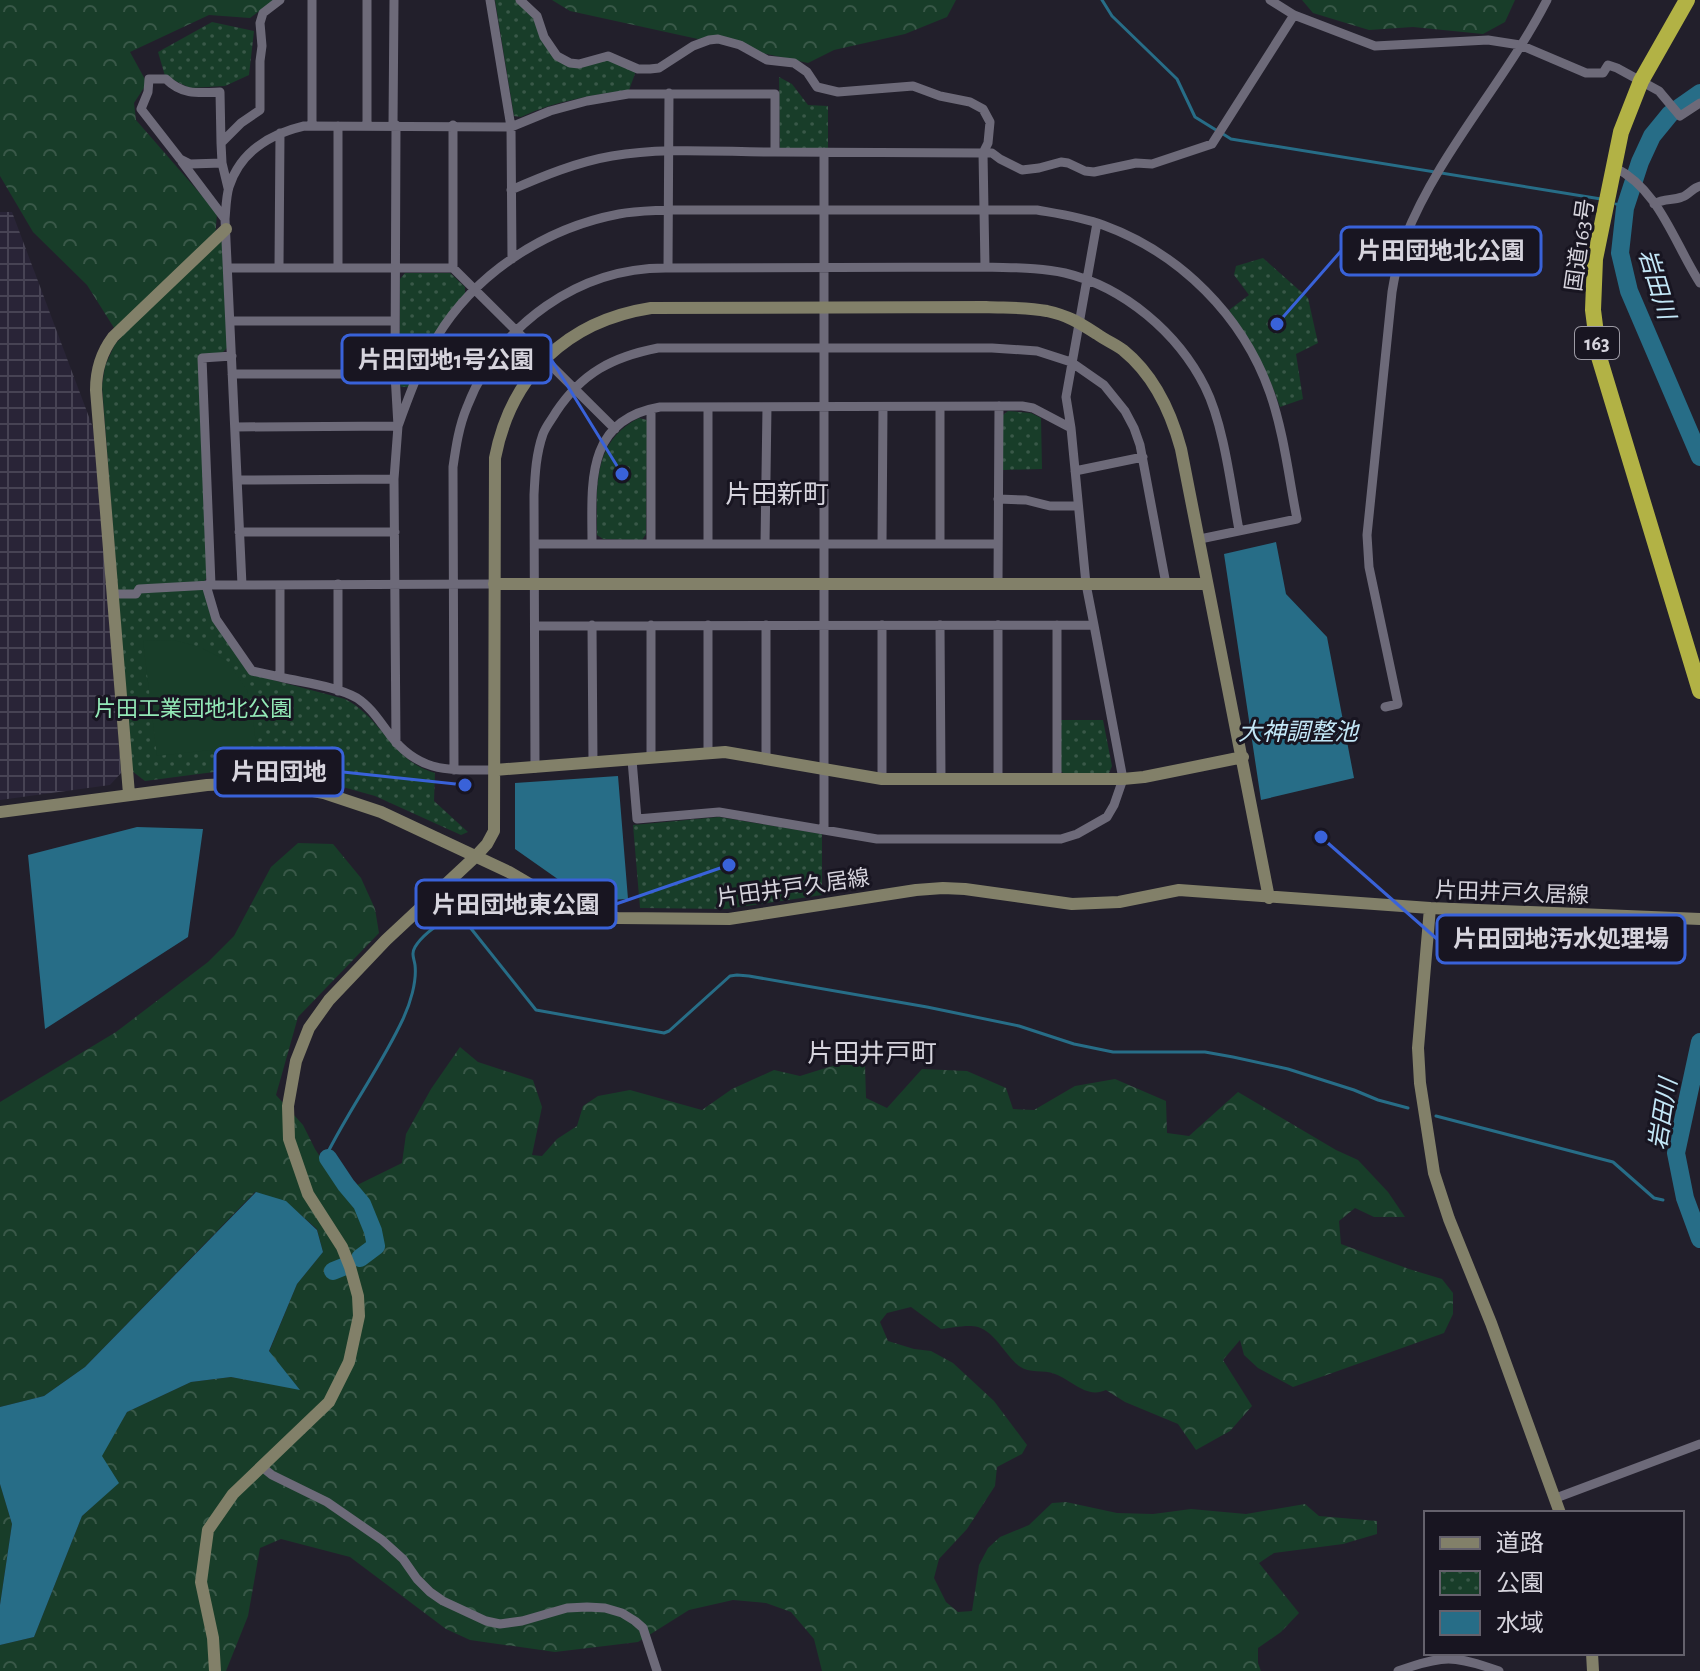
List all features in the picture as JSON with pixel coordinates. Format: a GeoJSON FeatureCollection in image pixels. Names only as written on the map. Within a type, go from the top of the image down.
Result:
{"type":"FeatureCollection","features":[{"type":"Feature","properties":{"kind":"highway","name":"国道163号"},"geometry":{"type":"LineString","coordinates":[[1687,0],[1641,81],[1621,132],[1621,171],[1595,259],[1593,310],[1599,357],[1694,653],[1700,691]]}},
{"type":"Feature","properties":{"kind":"street"},"geometry":{"type":"LineString","coordinates":[[221,143],[260,110],[260,23],[263,13],[280,0]]}},
{"type":"Feature","properties":{"kind":"street"},"geometry":{"type":"LineString","coordinates":[[312,0],[312,126]]}},
{"type":"Feature","properties":{"kind":"street"},"geometry":{"type":"LineString","coordinates":[[367,0],[367,125]]}},
{"type":"Feature","properties":{"kind":"street"},"geometry":{"type":"LineString","coordinates":[[394,0],[395,374],[398,426],[394,479],[396,743]]}},
{"type":"Feature","properties":{"kind":"street"},"geometry":{"type":"LineString","coordinates":[[490,0],[511,127],[512,259]]}},
{"type":"Feature","properties":{"kind":"street"},"geometry":{"type":"LineString","coordinates":[[520,0],[537,16],[544,37],[557,56],[570,63],[579,64],[608,56],[638,69],[659,68],[693,46],[718,39],[740,45],[767,60],[794,63],[807,72],[817,87],[828,90],[917,87],[970,102],[983,109],[990,122],[988,143],[983,153],[985,267]]}},
{"type":"Feature","properties":{"kind":"street"},"geometry":{"type":"LineString","coordinates":[[1270,0],[1294,15],[1375,46],[1488,40],[1520,45],[1586,73],[1603,73],[1608,65],[1617,68],[1659,91],[1680,116],[1700,103]]}},
{"type":"Feature","properties":{"kind":"street"},"geometry":{"type":"LineString","coordinates":[[1385,707],[1398,704],[1369,567],[1367,535],[1397,264],[1413,220],[1441,168],[1547,0]]}},
{"type":"Feature","properties":{"kind":"street"},"geometry":{"type":"LineString","coordinates":[[511,190],[561,170],[612,156],[669,152],[992,153],[1022,170],[1061,162],[1094,172],[1136,163],[1152,164],[1212,144],[1294,15]]}},
{"type":"Feature","properties":{"kind":"street"},"geometry":{"type":"LineString","coordinates":[[226,224],[141,109],[149,79],[166,79],[188,93],[220,92],[222,163],[228,188],[226,224],[242,585]]}},
{"type":"Feature","properties":{"kind":"street"},"geometry":{"type":"LineString","coordinates":[[668,268],[669,93]]}},
{"type":"Feature","properties":{"kind":"street"},"geometry":{"type":"LineString","coordinates":[[228,188],[238,168],[264,140],[304,126],[511,127],[550,111],[628,94],[775,94],[775,152]]}},
{"type":"Feature","properties":{"kind":"street"},"geometry":{"type":"LineString","coordinates":[[453,125],[453,268],[615,429]]}},
{"type":"Feature","properties":{"kind":"street"},"geometry":{"type":"LineString","coordinates":[[338,126],[338,267]]}},
{"type":"Feature","properties":{"kind":"street"},"geometry":{"type":"LineString","coordinates":[[279,267],[280,133]]}},
{"type":"Feature","properties":{"kind":"street"},"geometry":{"type":"LineString","coordinates":[[824,152],[824,830]]}},
{"type":"Feature","properties":{"kind":"street"},"geometry":{"type":"LineString","coordinates":[[180,159],[190,164],[222,163]]}},
{"type":"Feature","properties":{"kind":"street"},"geometry":{"type":"LineString","coordinates":[[1621,171],[1643,188],[1668,223],[1700,283]]}},
{"type":"Feature","properties":{"kind":"street"},"geometry":{"type":"LineString","coordinates":[[1654,204],[1684,197],[1694,187],[1700,186]]}},
{"type":"Feature","properties":{"kind":"street"},"geometry":{"type":"LineString","coordinates":[[398,426],[432,346],[474,289],[512,259],[573,226],[620,214],[668,210],[1037,210],[1097,223],[1155,250],[1192,278],[1234,322],[1257,362],[1274,405],[1297,519],[1200,539]]}},
{"type":"Feature","properties":{"kind":"street"},"geometry":{"type":"LineString","coordinates":[[632,760],[637,819],[719,812],[877,839],[1067,838],[1107,817],[1123,779],[1086,584],[1066,397],[1097,223]]}},
{"type":"Feature","properties":{"kind":"street"},"geometry":{"type":"LineString","coordinates":[[129,794],[96,390],[98,369],[113,337],[226,224]]}},
{"type":"Feature","properties":{"kind":"street"},"geometry":{"type":"LineString","coordinates":[[454,770],[453,467],[457,438],[466,408],[480,379],[516,331],[555,300],[596,279],[633,270],[668,268],[985,267],[1038,269],[1086,279],[1127,301],[1154,321],[1177,344],[1194,368],[1205,387],[1218,423],[1239,530]]}},
{"type":"Feature","properties":{"kind":"street"},"geometry":{"type":"LineString","coordinates":[[228,268],[453,268]]}},
{"type":"Feature","properties":{"kind":"street"},"geometry":{"type":"LineString","coordinates":[[215,1671],[213,1638],[201,1582],[208,1530],[233,1494],[329,1402],[349,1362],[359,1316],[358,1296],[350,1267],[342,1247],[308,1194],[289,1139],[291,1080],[309,1028],[329,1000],[386,940],[475,857],[494,831],[494,472],[497,446],[517,396],[545,359],[561,346],[596,323],[651,308],[1015,308],[1043,311],[1079,321],[1122,349],[1144,370],[1174,422],[1200,539],[1269,898]]}},
{"type":"Feature","properties":{"kind":"street"},"geometry":{"type":"LineString","coordinates":[[230,321],[395,321]]}},
{"type":"Feature","properties":{"kind":"street"},"geometry":{"type":"LineString","coordinates":[[535,768],[536,464],[544,431],[574,389],[585,377],[626,355],[658,348],[1016,349],[1049,353],[1071,362],[1115,396],[1134,428],[1143,457],[1166,584]]}},
{"type":"Feature","properties":{"kind":"street"},"geometry":{"type":"LineString","coordinates":[[232,356],[202,358],[208,585],[216,619],[252,671],[356,698],[367,706],[396,743],[430,766],[454,770],[495,770],[725,752],[882,779],[1123,779],[1243,757]]}},
{"type":"Feature","properties":{"kind":"street"},"geometry":{"type":"LineString","coordinates":[[232,374],[395,374]]}},
{"type":"Feature","properties":{"kind":"street"},"geometry":{"type":"LineString","coordinates":[[998,584],[999,406]]}},
{"type":"Feature","properties":{"kind":"street"},"geometry":{"type":"LineString","coordinates":[[592,544],[592,481],[601,447],[615,429],[629,418],[651,409],[1022,406],[1033,408],[1071,428]]}},
{"type":"Feature","properties":{"kind":"street"},"geometry":{"type":"LineString","coordinates":[[708,407],[708,544]]}},
{"type":"Feature","properties":{"kind":"street"},"geometry":{"type":"LineString","coordinates":[[765,544],[767,407]]}},
{"type":"Feature","properties":{"kind":"street"},"geometry":{"type":"LineString","coordinates":[[882,544],[883,407]]}},
{"type":"Feature","properties":{"kind":"street"},"geometry":{"type":"LineString","coordinates":[[940,407],[940,544]]}},
{"type":"Feature","properties":{"kind":"street"},"geometry":{"type":"LineString","coordinates":[[651,409],[651,544]]}},
{"type":"Feature","properties":{"kind":"street"},"geometry":{"type":"LineString","coordinates":[[235,427],[398,426]]}},
{"type":"Feature","properties":{"kind":"street"},"geometry":{"type":"LineString","coordinates":[[1075,471],[1143,457]]}},
{"type":"Feature","properties":{"kind":"street"},"geometry":{"type":"LineString","coordinates":[[237,480],[394,479]]}},
{"type":"Feature","properties":{"kind":"street"},"geometry":{"type":"LineString","coordinates":[[998,499],[1077,506]]}},
{"type":"Feature","properties":{"kind":"street"},"geometry":{"type":"LineString","coordinates":[[239,532],[395,532]]}},
{"type":"Feature","properties":{"kind":"street"},"geometry":{"type":"LineString","coordinates":[[535,544],[998,544]]}},
{"type":"Feature","properties":{"kind":"street"},"geometry":{"type":"LineString","coordinates":[[338,584],[338,691]]}},
{"type":"Feature","properties":{"kind":"street"},"geometry":{"type":"LineString","coordinates":[[113,594],[136,594],[139,589],[208,585],[1207,584]]}},
{"type":"Feature","properties":{"kind":"street"},"geometry":{"type":"LineString","coordinates":[[280,585],[280,677]]}},
{"type":"Feature","properties":{"kind":"street"},"geometry":{"type":"LineString","coordinates":[[592,625],[593,763]]}},
{"type":"Feature","properties":{"kind":"street"},"geometry":{"type":"LineString","coordinates":[[651,625],[651,758]]}},
{"type":"Feature","properties":{"kind":"street"},"geometry":{"type":"LineString","coordinates":[[708,625],[708,753]]}},
{"type":"Feature","properties":{"kind":"street"},"geometry":{"type":"LineString","coordinates":[[766,625],[766,759]]}},
{"type":"Feature","properties":{"kind":"street"},"geometry":{"type":"LineString","coordinates":[[882,625],[882,779]]}},
{"type":"Feature","properties":{"kind":"street"},"geometry":{"type":"LineString","coordinates":[[940,625],[941,779]]}},
{"type":"Feature","properties":{"kind":"street"},"geometry":{"type":"LineString","coordinates":[[998,625],[998,779]]}},
{"type":"Feature","properties":{"kind":"street"},"geometry":{"type":"LineString","coordinates":[[1057,625],[1057,779]]}},
{"type":"Feature","properties":{"kind":"street"},"geometry":{"type":"LineString","coordinates":[[535,626],[1094,625]]}},
{"type":"Feature","properties":{"kind":"street","name":"片田井戸久居線"},"geometry":{"type":"LineString","coordinates":[[0,812],[234,783],[311,790],[381,812],[509,872],[577,912],[618,918],[729,919],[943,888],[1072,904],[1119,902],[1179,890],[1430,908],[1700,919]]}},
{"type":"Feature","properties":{"kind":"street"},"geometry":{"type":"LineString","coordinates":[[1430,908],[1418,1048],[1420,1083],[1434,1173],[1559,1511]]}},
{"type":"Feature","properties":{"kind":"street"},"geometry":{"type":"LineString","coordinates":[[1556,1498],[1700,1444]]}},
{"type":"Feature","properties":{"kind":"street"},"geometry":{"type":"LineString","coordinates":[[262,1467],[327,1502],[382,1540],[403,1559],[417,1579],[443,1601],[486,1621],[500,1624],[567,1608],[605,1608],[622,1613],[643,1628],[657,1671]]}},
{"type":"Feature","properties":{"kind":"street"},"geometry":{"type":"LineString","coordinates":[[1398,1671],[1446,1658],[1499,1671]]}},
{"type":"Feature","properties":{"kind":"shaded area"},"geometry":{"type":"Polygon","coordinates":[[[0,212],[12,212],[95,433],[121,773],[110,785],[0,800],[0,212]]]}},
{"type":"Feature","properties":{"kind":"green space"},"geometry":{"type":"Polygon","coordinates":[[[0,0],[274,0],[250,18],[209,15],[130,52],[147,83],[134,103],[136,120],[217,213],[210,306],[128,350],[87,285],[33,232],[0,176],[0,0]]]}},
{"type":"Feature","properties":{"kind":"green space"},"geometry":{"type":"Polygon","coordinates":[[[495,0],[516,0],[533,16],[567,66],[610,59],[636,71],[629,90],[574,99],[521,117],[514,116],[495,0]]]}},
{"type":"Feature","properties":{"kind":"green space"},"geometry":{"type":"Polygon","coordinates":[[[552,0],[956,0],[947,17],[905,34],[834,50],[808,63],[570,11],[552,0]]]}},
{"type":"Feature","properties":{"kind":"green space"},"geometry":{"type":"Polygon","coordinates":[[[1302,0],[1515,0],[1505,22],[1483,34],[1413,27],[1369,30],[1313,13],[1302,0]]]}},
{"type":"Feature","properties":{"kind":"green space"},"geometry":{"type":"Polygon","coordinates":[[[212,22],[254,31],[249,75],[225,86],[190,88],[165,76],[158,52],[212,22]]]}},
{"type":"Feature","properties":{"kind":"green space"},"geometry":{"type":"Polygon","coordinates":[[[779,77],[792,84],[808,105],[828,106],[828,149],[780,148],[779,77]]]}},
{"type":"Feature","properties":{"kind":"green space","name":"片田工業団地北公園"},"geometry":{"type":"Polygon","coordinates":[[[222,239],[228,347],[222,353],[199,354],[208,576],[205,595],[250,674],[345,699],[369,717],[407,759],[435,773],[434,801],[468,832],[461,835],[375,796],[314,779],[264,772],[214,772],[145,781],[132,771],[102,386],[105,366],[115,344],[222,239]]]}},
{"type":"Feature","properties":{"kind":"green space"},"geometry":{"type":"Polygon","coordinates":[[[1263,258],[1308,298],[1318,343],[1296,354],[1303,399],[1280,407],[1258,357],[1229,310],[1249,295],[1234,275],[1236,266],[1263,258]]]}},
{"type":"Feature","properties":{"kind":"green space"},"geometry":{"type":"Polygon","coordinates":[[[405,273],[450,273],[465,287],[465,294],[432,338],[408,387],[401,387],[400,279],[405,273]]]}},
{"type":"Feature","properties":{"kind":"green space"},"geometry":{"type":"Polygon","coordinates":[[[1008,411],[1031,413],[1041,418],[1042,469],[1003,470],[1003,415],[1008,411]]]}},
{"type":"Feature","properties":{"kind":"green space"},"geometry":{"type":"Polygon","coordinates":[[[639,418],[647,420],[646,534],[642,540],[603,539],[597,535],[600,469],[612,440],[639,418]]]}},
{"type":"Feature","properties":{"kind":"green space"},"geometry":{"type":"Polygon","coordinates":[[[173,640],[200,647],[227,661],[247,690],[256,745],[157,756],[143,641],[173,640]]]}},
{"type":"Feature","properties":{"kind":"green space"},"geometry":{"type":"Polygon","coordinates":[[[1060,720],[1103,720],[1112,766],[1109,773],[1064,774],[1060,770],[1060,720]]]}},
{"type":"Feature","properties":{"kind":"green space"},"geometry":{"type":"Polygon","coordinates":[[[719,817],[822,834],[822,895],[726,909],[640,908],[633,825],[719,817]]]}},
{"type":"Feature","properties":{"kind":"green space"},"geometry":{"type":"Polygon","coordinates":[[[298,843],[333,844],[361,878],[375,909],[379,933],[298,1017],[276,1095],[303,1125],[343,1192],[402,1163],[406,1134],[431,1089],[460,1047],[478,1062],[533,1080],[542,1107],[532,1155],[542,1156],[557,1139],[577,1126],[583,1106],[598,1096],[630,1090],[702,1110],[732,1089],[774,1070],[800,1076],[848,1061],[865,1064],[866,1098],[887,1108],[922,1069],[967,1071],[1006,1088],[1013,1109],[1034,1110],[1075,1086],[1115,1079],[1166,1101],[1167,1133],[1189,1136],[1238,1092],[1358,1160],[1388,1192],[1405,1217],[1374,1217],[1355,1208],[1339,1221],[1341,1244],[1442,1279],[1453,1293],[1453,1314],[1444,1333],[1293,1387],[1258,1368],[1244,1355],[1240,1340],[1223,1360],[1252,1406],[1230,1431],[1196,1450],[1178,1424],[1125,1402],[1106,1390],[1092,1392],[1055,1374],[1019,1366],[990,1334],[978,1327],[941,1329],[911,1307],[887,1313],[880,1322],[888,1341],[931,1351],[953,1363],[994,1401],[1027,1445],[1022,1454],[997,1467],[995,1486],[967,1529],[939,1559],[934,1578],[946,1602],[958,1612],[972,1611],[979,1565],[988,1548],[1000,1537],[1029,1525],[1052,1503],[1066,1502],[1117,1513],[1153,1514],[1191,1509],[1246,1514],[1305,1504],[1319,1516],[1377,1521],[1377,1534],[1343,1544],[1274,1553],[1259,1563],[1299,1613],[1281,1632],[1258,1648],[1261,1671],[822,1671],[814,1639],[791,1612],[766,1603],[733,1600],[689,1610],[638,1642],[555,1652],[470,1640],[446,1629],[350,1557],[281,1539],[260,1548],[248,1616],[226,1671],[0,1671],[0,1645],[34,1637],[82,1516],[118,1483],[101,1456],[127,1412],[191,1382],[231,1377],[299,1389],[269,1352],[297,1284],[323,1252],[317,1229],[286,1202],[255,1192],[85,1367],[44,1396],[0,1407],[0,1102],[116,1032],[208,962],[234,936],[271,867],[298,843]]]}},
{"type":"Feature","properties":{"kind":"green space"},"geometry":{"type":"Polygon","coordinates":[[[0,1484],[12,1524],[0,1605],[0,1484]]]}},
{"type":"Feature","properties":{"kind":"water","name":"大神調整池"},"geometry":{"type":"Polygon","coordinates":[[[1276,542],[1286,594],[1327,637],[1354,778],[1261,800],[1224,554],[1276,542]]]}},
{"type":"Feature","properties":{"kind":"water"},"geometry":{"type":"Polygon","coordinates":[[[618,776],[628,899],[589,901],[515,849],[515,783],[618,776]]]}},
{"type":"Feature","properties":{"kind":"water"},"geometry":{"type":"Polygon","coordinates":[[[137,827],[203,829],[188,937],[45,1029],[28,855],[137,827]]]}},
{"type":"Feature","properties":{"kind":"water"},"geometry":{"type":"Polygon","coordinates":[[[256,1192],[286,1201],[317,1230],[323,1252],[297,1284],[269,1351],[300,1390],[231,1377],[191,1382],[127,1412],[102,1456],[119,1483],[82,1516],[34,1637],[0,1645],[0,1605],[12,1524],[0,1484],[0,1407],[44,1396],[85,1367],[256,1192]]]}},
{"type":"Feature","properties":{"kind":"waterway"},"geometry":{"type":"LineString","coordinates":[[1102,0],[1112,16],[1177,79],[1195,117],[1216,130]]}},
{"type":"Feature","properties":{"kind":"waterway","name":"岩田川"},"geometry":{"type":"LineString","coordinates":[[1700,93],[1670,114],[1652,136],[1625,208],[1620,253],[1629,291],[1700,457]]}},
{"type":"Feature","properties":{"kind":"waterway"},"geometry":{"type":"LineString","coordinates":[[1223,134],[1231,139],[1601,199]]}},
{"type":"Feature","properties":{"kind":"waterway"},"geometry":{"type":"LineString","coordinates":[[1616,204],[1625,208]]}},
{"type":"Feature","properties":{"kind":"waterway"},"geometry":{"type":"LineString","coordinates":[[328,1158],[336,1137],[406,1013],[415,978],[415,947],[457,911],[536,1010],[664,1033],[730,976],[749,976],[1019,1026],[1074,1044],[1113,1052],[1205,1052],[1233,1057],[1288,1069],[1408,1108]]}},
{"type":"Feature","properties":{"kind":"waterway","name":"岩田川"},"geometry":{"type":"LineString","coordinates":[[1700,1042],[1676,1153],[1685,1198],[1700,1239]]}},
{"type":"Feature","properties":{"kind":"waterway"},"geometry":{"type":"LineString","coordinates":[[1436,1116],[1613,1162],[1654,1198],[1663,1200]]}},
{"type":"Feature","properties":{"kind":"waterway"},"geometry":{"type":"LineString","coordinates":[[328,1158],[362,1204],[373,1231],[376,1246],[360,1258]]}},
{"type":"Feature","properties":{"kind":"waterway"},"geometry":{"type":"LineString","coordinates":[[333,1271],[343,1267]]}},
{"type":"Feature","properties":{"kind":"place","name":"片田団地北公園"},"geometry":{"type":"Point","coordinates":[1277,324]}},
{"type":"Feature","properties":{"kind":"place","name":"片田団地1号公園"},"geometry":{"type":"Point","coordinates":[622,474]}},
{"type":"Feature","properties":{"kind":"place","name":"片田団地"},"geometry":{"type":"Point","coordinates":[465,785]}},
{"type":"Feature","properties":{"kind":"place","name":"片田団地汚水処理場"},"geometry":{"type":"Point","coordinates":[1321,837]}},
{"type":"Feature","properties":{"kind":"place","name":"片田団地東公園"},"geometry":{"type":"Point","coordinates":[729,865]}},
{"type":"Feature","properties":{"kind":"district","name":"片田新町"},"geometry":{"type":"Point","coordinates":[777,494]}},
{"type":"Feature","properties":{"kind":"district","name":"片田井戸町"},"geometry":{"type":"Point","coordinates":[872,1053]}}]}
